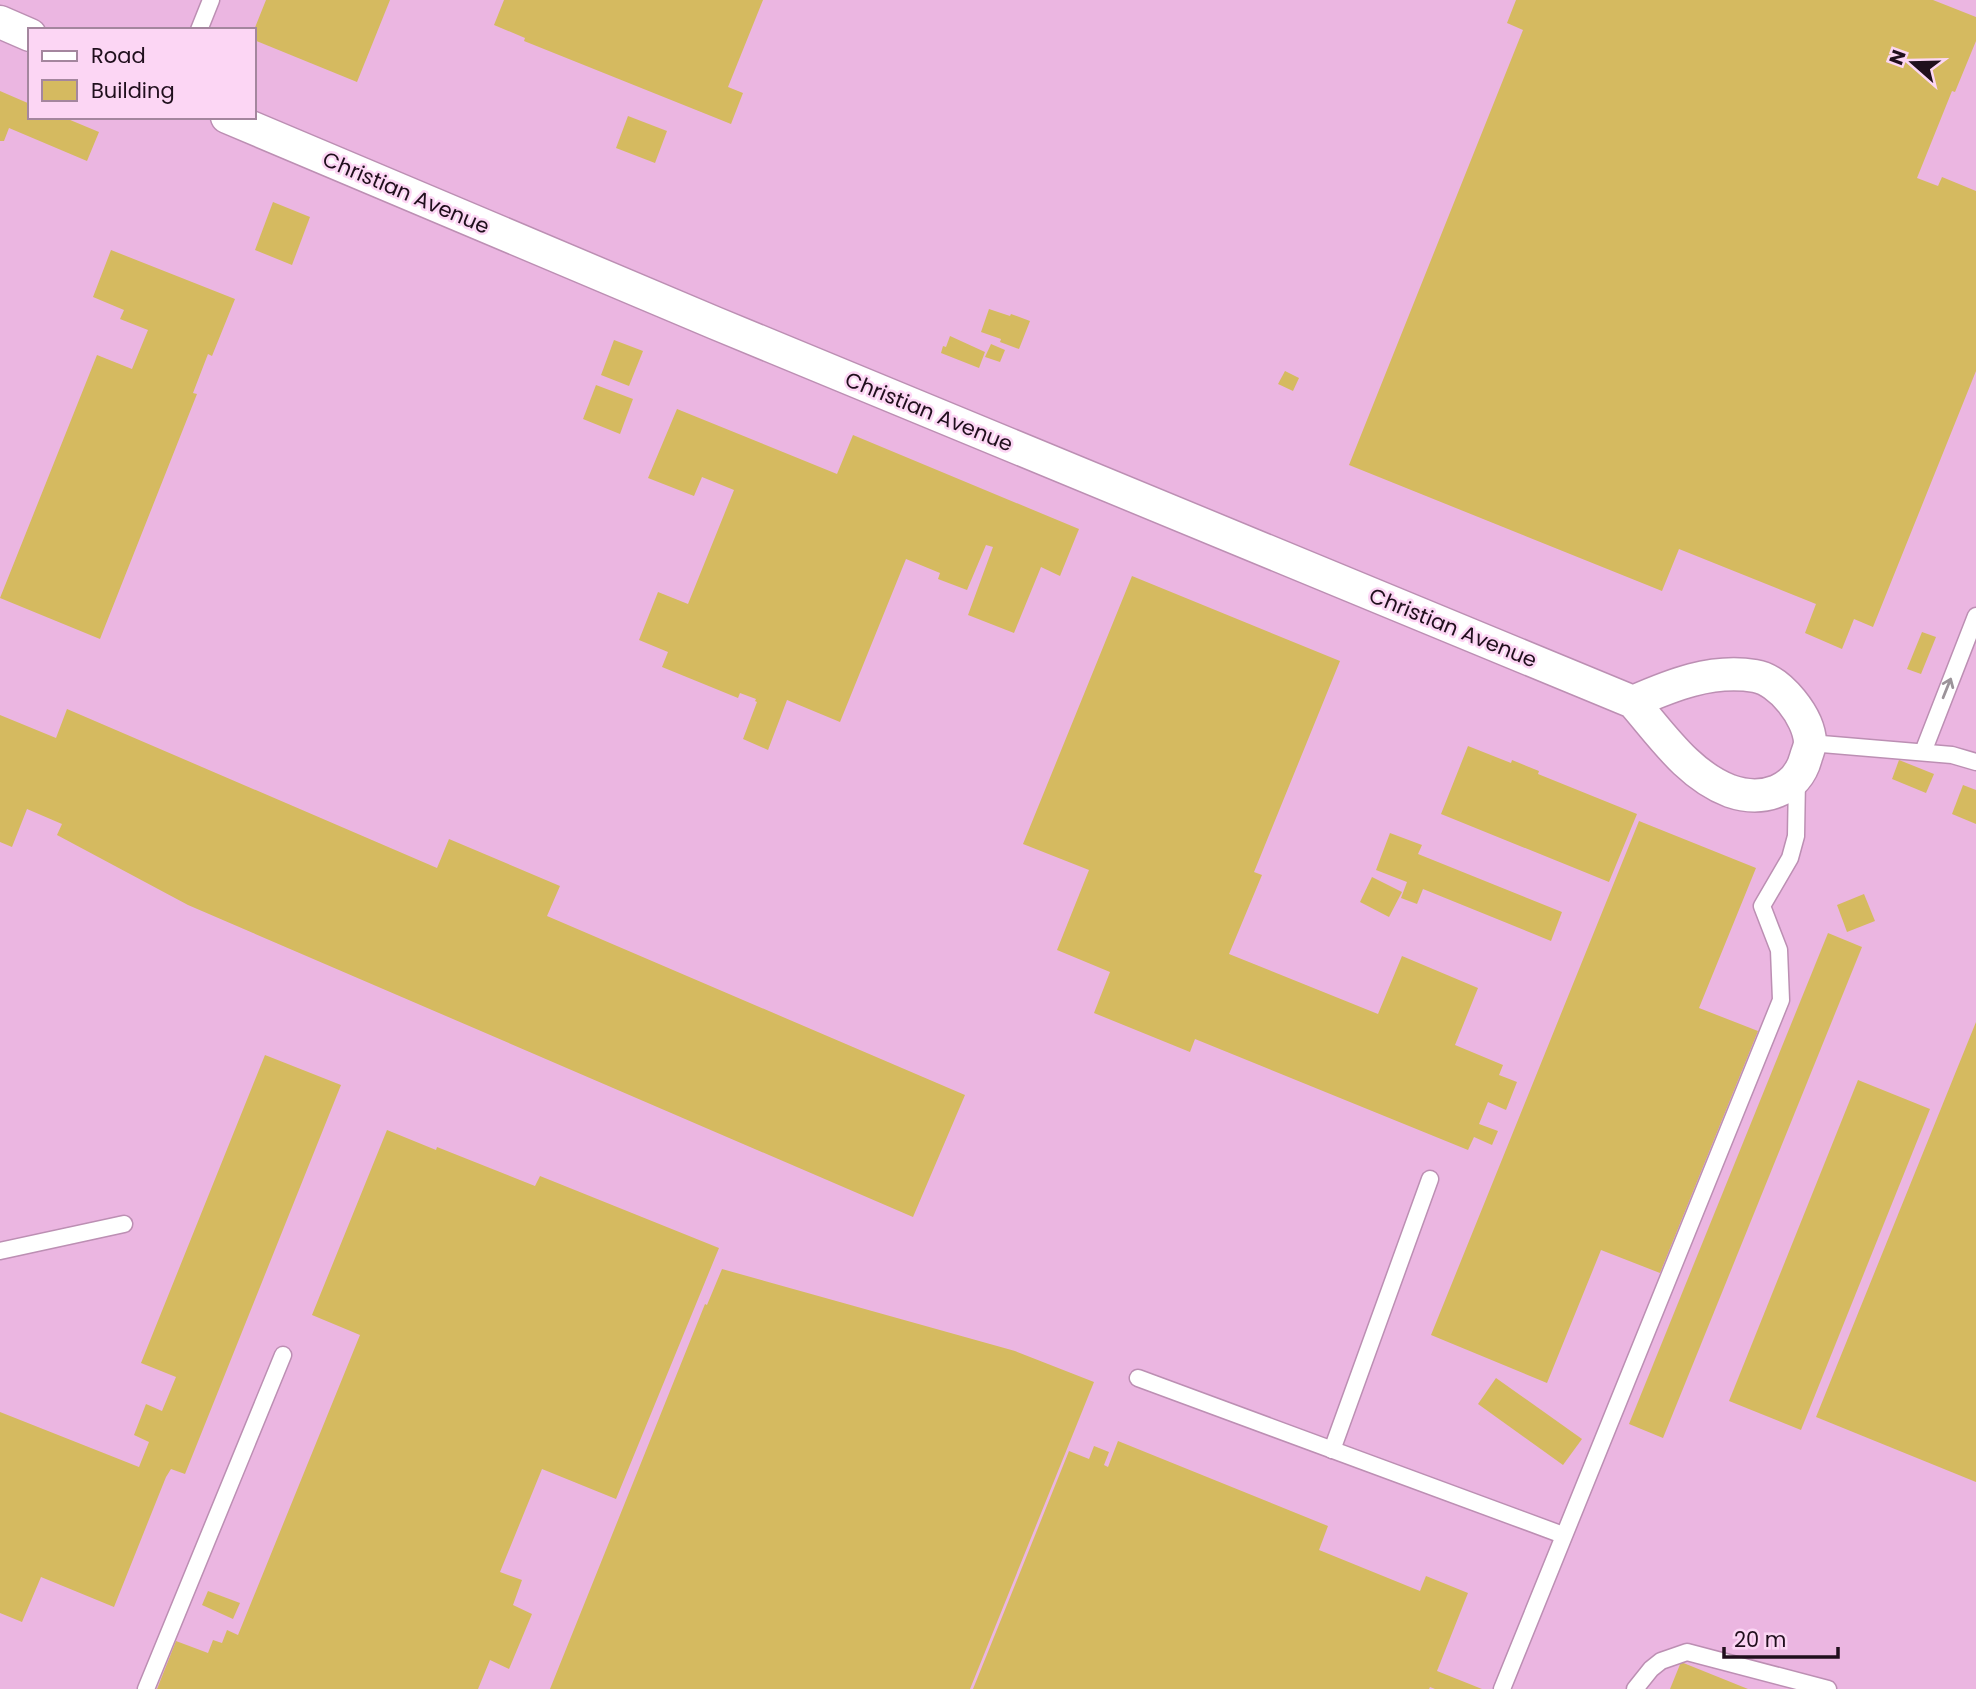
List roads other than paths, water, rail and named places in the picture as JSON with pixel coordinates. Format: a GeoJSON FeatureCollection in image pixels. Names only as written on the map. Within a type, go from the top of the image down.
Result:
{"type":"FeatureCollection","features":[{"type":"Feature","properties":{"kind":"street"},"geometry":{"type":"LineString","coordinates":[[0,22],[28,34]]}},
{"type":"Feature","properties":{"kind":"street","name":"Christian Avenue"},"geometry":{"type":"LineString","coordinates":[[232,119],[715,323],[1633,702],[1676,753],[1714,783],[1729,790],[1750,796],[1763,795],[1783,791],[1797,779]]}},
{"type":"Feature","properties":{"kind":"street"},"geometry":{"type":"LineString","coordinates":[[1633,702],[1692,679],[1728,674],[1757,676],[1771,681],[1789,697],[1806,726],[1810,743],[1797,779]]}},
{"type":"Feature","properties":{"kind":"lane"},"geometry":{"type":"LineString","coordinates":[[200,28],[211,0]]}},
{"type":"Feature","properties":{"kind":"lane"},"geometry":{"type":"LineString","coordinates":[[1923,752],[1976,616]]}},
{"type":"Feature","properties":{"kind":"lane"},"geometry":{"type":"LineString","coordinates":[[1810,743],[1952,755],[1976,762]]}},
{"type":"Feature","properties":{"kind":"lane"},"geometry":{"type":"LineString","coordinates":[[1502,1689],[1781,1000],[1779,950],[1762,906],[1790,858],[1796,836],[1797,779]]}},
{"type":"Feature","properties":{"kind":"lane"},"geometry":{"type":"LineString","coordinates":[[1332,1450],[1430,1179]]}},
{"type":"Feature","properties":{"kind":"lane"},"geometry":{"type":"LineString","coordinates":[[0,1251],[124,1224]]}},
{"type":"Feature","properties":{"kind":"lane"},"geometry":{"type":"LineString","coordinates":[[146,1689],[283,1355]]}},
{"type":"Feature","properties":{"kind":"lane"},"geometry":{"type":"LineString","coordinates":[[1138,1378],[1563,1535]]}},
{"type":"Feature","properties":{"kind":"lane"},"geometry":{"type":"LineString","coordinates":[[1635,1689],[1661,1661],[1687,1652],[1828,1689]]}}]}
